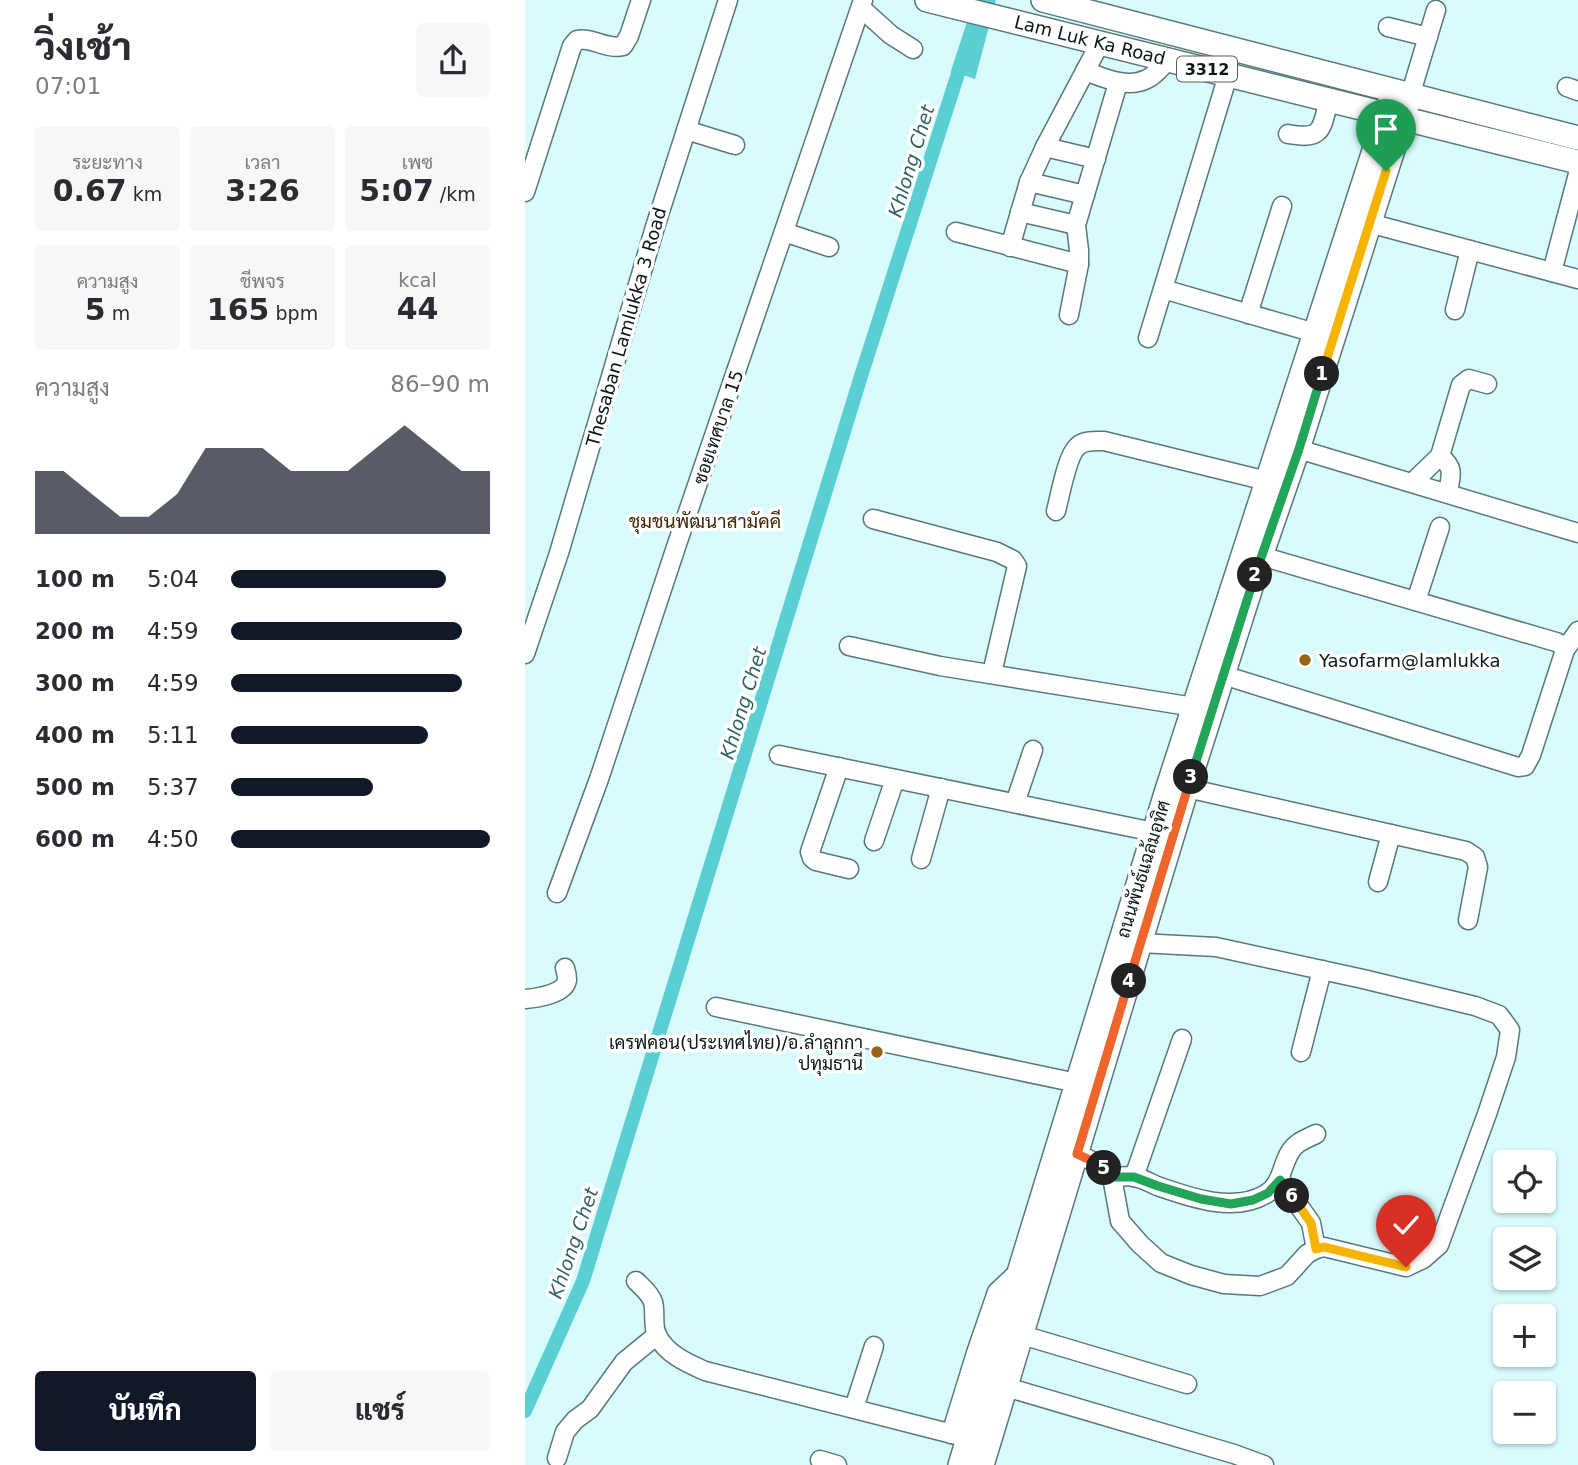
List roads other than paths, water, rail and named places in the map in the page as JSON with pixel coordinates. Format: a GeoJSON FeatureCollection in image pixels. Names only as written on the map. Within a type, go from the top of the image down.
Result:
{"type":"FeatureCollection","features":[{"type":"Feature","properties":{"kind":"main road","name":"Lam Luk Ka Road"},"geometry":{"type":"LineString","coordinates":[[1043,0],[1578,138]]}},
{"type":"Feature","properties":{"kind":"main road","name":"Lam Luk Ka Road"},"geometry":{"type":"LineString","coordinates":[[937,2],[1578,162]]}},
{"type":"Feature","properties":{"kind":"main road"},"geometry":{"type":"LineString","coordinates":[[1394,117],[1401,94]]}},
{"type":"Feature","properties":{"kind":"main road","name":"ถนนพันธ์แฉล้มอุทิศ"},"geometry":{"type":"LineString","coordinates":[[982,1465],[1187,788],[1261,556],[1299,449],[1369,223],[1394,117]]}},
{"type":"Feature","properties":{"kind":"main road","name":"ถนนพันธ์แฉล้มอุทิศ"},"geometry":{"type":"LineString","coordinates":[[960,1465],[959,1436],[1018,1275],[1154,832],[1315,333],[1394,117]]}},
{"type":"Feature","properties":{"kind":"street"},"geometry":{"type":"LineString","coordinates":[[525,192],[572,46],[577,40],[583,39],[616,48],[623,46],[641,0]]}},
{"type":"Feature","properties":{"kind":"street","name":"Thesaban Lamlukka 3 Road"},"geometry":{"type":"LineString","coordinates":[[525,654],[559,553],[655,227],[728,0]]}},
{"type":"Feature","properties":{"kind":"street"},"geometry":{"type":"LineString","coordinates":[[862,4],[891,35],[913,49]]}},
{"type":"Feature","properties":{"kind":"street","name":"ซอยเทศบาล 15"},"geometry":{"type":"LineString","coordinates":[[558,893],[862,4]]}},
{"type":"Feature","properties":{"kind":"street"},"geometry":{"type":"LineString","coordinates":[[1401,94],[1428,37],[1436,9]]}},
{"type":"Feature","properties":{"kind":"street"},"geometry":{"type":"LineString","coordinates":[[1388,27],[1428,37]]}},
{"type":"Feature","properties":{"kind":"street"},"geometry":{"type":"LineString","coordinates":[[1010,247],[1029,182],[1045,146],[1100,43]]}},
{"type":"Feature","properties":{"kind":"street"},"geometry":{"type":"LineString","coordinates":[[1086,71],[1118,83],[1139,82],[1150,79],[1168,60]]}},
{"type":"Feature","properties":{"kind":"street"},"geometry":{"type":"LineString","coordinates":[[1148,338],[1228,75]]}},
{"type":"Feature","properties":{"kind":"street"},"geometry":{"type":"LineString","coordinates":[[1069,315],[1079,264],[1076,225],[1118,83]]}},
{"type":"Feature","properties":{"kind":"street"},"geometry":{"type":"LineString","coordinates":[[1288,134],[1316,134],[1322,127],[1329,100]]}},
{"type":"Feature","properties":{"kind":"street"},"geometry":{"type":"LineString","coordinates":[[686,130],[735,145]]}},
{"type":"Feature","properties":{"kind":"street"},"geometry":{"type":"LineString","coordinates":[[1045,146],[1095,159]]}},
{"type":"Feature","properties":{"kind":"street"},"geometry":{"type":"LineString","coordinates":[[1552,272],[1578,174]]}},
{"type":"Feature","properties":{"kind":"street"},"geometry":{"type":"LineString","coordinates":[[1029,182],[1085,195]]}},
{"type":"Feature","properties":{"kind":"street"},"geometry":{"type":"LineString","coordinates":[[1248,314],[1282,206]]}},
{"type":"Feature","properties":{"kind":"street"},"geometry":{"type":"LineString","coordinates":[[1020,212],[1076,225]]}},
{"type":"Feature","properties":{"kind":"street"},"geometry":{"type":"LineString","coordinates":[[1369,223],[1578,279]]}},
{"type":"Feature","properties":{"kind":"street"},"geometry":{"type":"LineString","coordinates":[[784,232],[829,247]]}},
{"type":"Feature","properties":{"kind":"street"},"geometry":{"type":"LineString","coordinates":[[956,232],[1079,264]]}},
{"type":"Feature","properties":{"kind":"street"},"geometry":{"type":"LineString","coordinates":[[1455,310],[1470,250]]}},
{"type":"Feature","properties":{"kind":"street"},"geometry":{"type":"LineString","coordinates":[[1163,289],[1315,333]]}},
{"type":"Feature","properties":{"kind":"street"},"geometry":{"type":"LineString","coordinates":[[1413,482],[1440,456],[1461,385],[1469,379],[1487,384]]}},
{"type":"Feature","properties":{"kind":"street"},"geometry":{"type":"LineString","coordinates":[[1056,511],[1070,459],[1077,446],[1087,442],[1104,441],[1267,481]]}},
{"type":"Feature","properties":{"kind":"street"},"geometry":{"type":"LineString","coordinates":[[1299,449],[1578,533]]}},
{"type":"Feature","properties":{"kind":"street"},"geometry":{"type":"LineString","coordinates":[[1440,456],[1449,464],[1451,472],[1448,492]]}},
{"type":"Feature","properties":{"kind":"street"},"geometry":{"type":"LineString","coordinates":[[873,520],[997,552],[1013,560],[1017,566],[992,673]]}},
{"type":"Feature","properties":{"kind":"street"},"geometry":{"type":"LineString","coordinates":[[1416,601],[1440,527]]}},
{"type":"Feature","properties":{"kind":"street"},"geometry":{"type":"LineString","coordinates":[[1261,556],[1556,642],[1565,650]]}},
{"type":"Feature","properties":{"kind":"street"},"geometry":{"type":"LineString","coordinates":[[1223,675],[1518,767],[1525,766],[1531,755],[1565,650],[1578,631]]}},
{"type":"Feature","properties":{"kind":"street"},"geometry":{"type":"LineString","coordinates":[[849,646],[940,666],[1194,707]]}},
{"type":"Feature","properties":{"kind":"street"},"geometry":{"type":"LineString","coordinates":[[1016,803],[1033,750]]}},
{"type":"Feature","properties":{"kind":"street"},"geometry":{"type":"LineString","coordinates":[[779,755],[1154,832]]}},
{"type":"Feature","properties":{"kind":"street"},"geometry":{"type":"LineString","coordinates":[[839,767],[810,852],[811,858],[816,861],[849,869]]}},
{"type":"Feature","properties":{"kind":"street"},"geometry":{"type":"LineString","coordinates":[[874,841],[895,779]]}},
{"type":"Feature","properties":{"kind":"street"},"geometry":{"type":"LineString","coordinates":[[921,859],[941,788]]}},
{"type":"Feature","properties":{"kind":"street"},"geometry":{"type":"LineString","coordinates":[[1187,788],[1466,850],[1475,857],[1478,867],[1468,920]]}},
{"type":"Feature","properties":{"kind":"street"},"geometry":{"type":"LineString","coordinates":[[1378,882],[1391,834]]}},
{"type":"Feature","properties":{"kind":"street"},"geometry":{"type":"LineString","coordinates":[[1077,1154],[1101,1165],[1112,1177],[1120,1220],[1140,1244],[1161,1263],[1191,1275],[1224,1284],[1260,1286],[1287,1276],[1307,1254],[1324,1247],[1406,1267],[1423,1259],[1439,1245],[1503,1068],[1510,1031],[1499,1015],[1475,1006],[1216,947],[1140,943]]}},
{"type":"Feature","properties":{"kind":"street"},"geometry":{"type":"LineString","coordinates":[[525,999],[560,989],[567,979],[565,968]]}},
{"type":"Feature","properties":{"kind":"street"},"geometry":{"type":"LineString","coordinates":[[1301,1052],[1322,970]]}},
{"type":"Feature","properties":{"kind":"street"},"geometry":{"type":"LineString","coordinates":[[716,1007],[1077,1083]]}},
{"type":"Feature","properties":{"kind":"street"},"geometry":{"type":"LineString","coordinates":[[1134,1177],[1182,1039]]}},
{"type":"Feature","properties":{"kind":"street"},"geometry":{"type":"LineString","coordinates":[[1112,1177],[1134,1177],[1201,1199],[1231,1204],[1253,1200],[1268,1193],[1280,1180],[1290,1152],[1300,1141],[1316,1135]]}},
{"type":"Feature","properties":{"kind":"street"},"geometry":{"type":"LineString","coordinates":[[1280,1180],[1311,1223],[1316,1249]]}},
{"type":"Feature","properties":{"kind":"street"},"geometry":{"type":"LineString","coordinates":[[636,1281],[649,1294],[654,1304],[657,1335],[667,1349],[680,1360],[705,1371],[959,1436]]}},
{"type":"Feature","properties":{"kind":"street"},"geometry":{"type":"LineString","coordinates":[[557,1458],[565,1432],[590,1409],[624,1362],[657,1335]]}},
{"type":"Feature","properties":{"kind":"street"},"geometry":{"type":"LineString","coordinates":[[1022,1335],[1187,1384]]}},
{"type":"Feature","properties":{"kind":"street"},"geometry":{"type":"LineString","coordinates":[[854,1408],[874,1346]]}},
{"type":"Feature","properties":{"kind":"street"},"geometry":{"type":"LineString","coordinates":[[1006,1387],[1264,1465]]}},
{"type":"Feature","properties":{"kind":"water"},"geometry":{"type":"Polygon","coordinates":[[[974,0],[996,0],[975,79],[951,71],[974,0]]]}},
{"type":"Feature","properties":{"kind":"waterway","name":"Khlong Chet"},"geometry":{"type":"LineString","coordinates":[[525,1411],[583,1281],[861,376],[963,58]]}},
{"type":"Feature","properties":{"kind":"place","name":"Yasofarm@lamlukka"},"geometry":{"type":"Point","coordinates":[1305,660]}},
{"type":"Feature","properties":{"kind":"place","name":"เครฟคอน(ประเทศไทย)/อ.ลำลูกกา ปทุมธานี"},"geometry":{"type":"Point","coordinates":[877,1052]}},
{"type":"Feature","properties":{"kind":"district","name":"ชุมชนพัฒนาสามัคคี"},"geometry":{"type":"Point","coordinates":[705,521]}}]}
